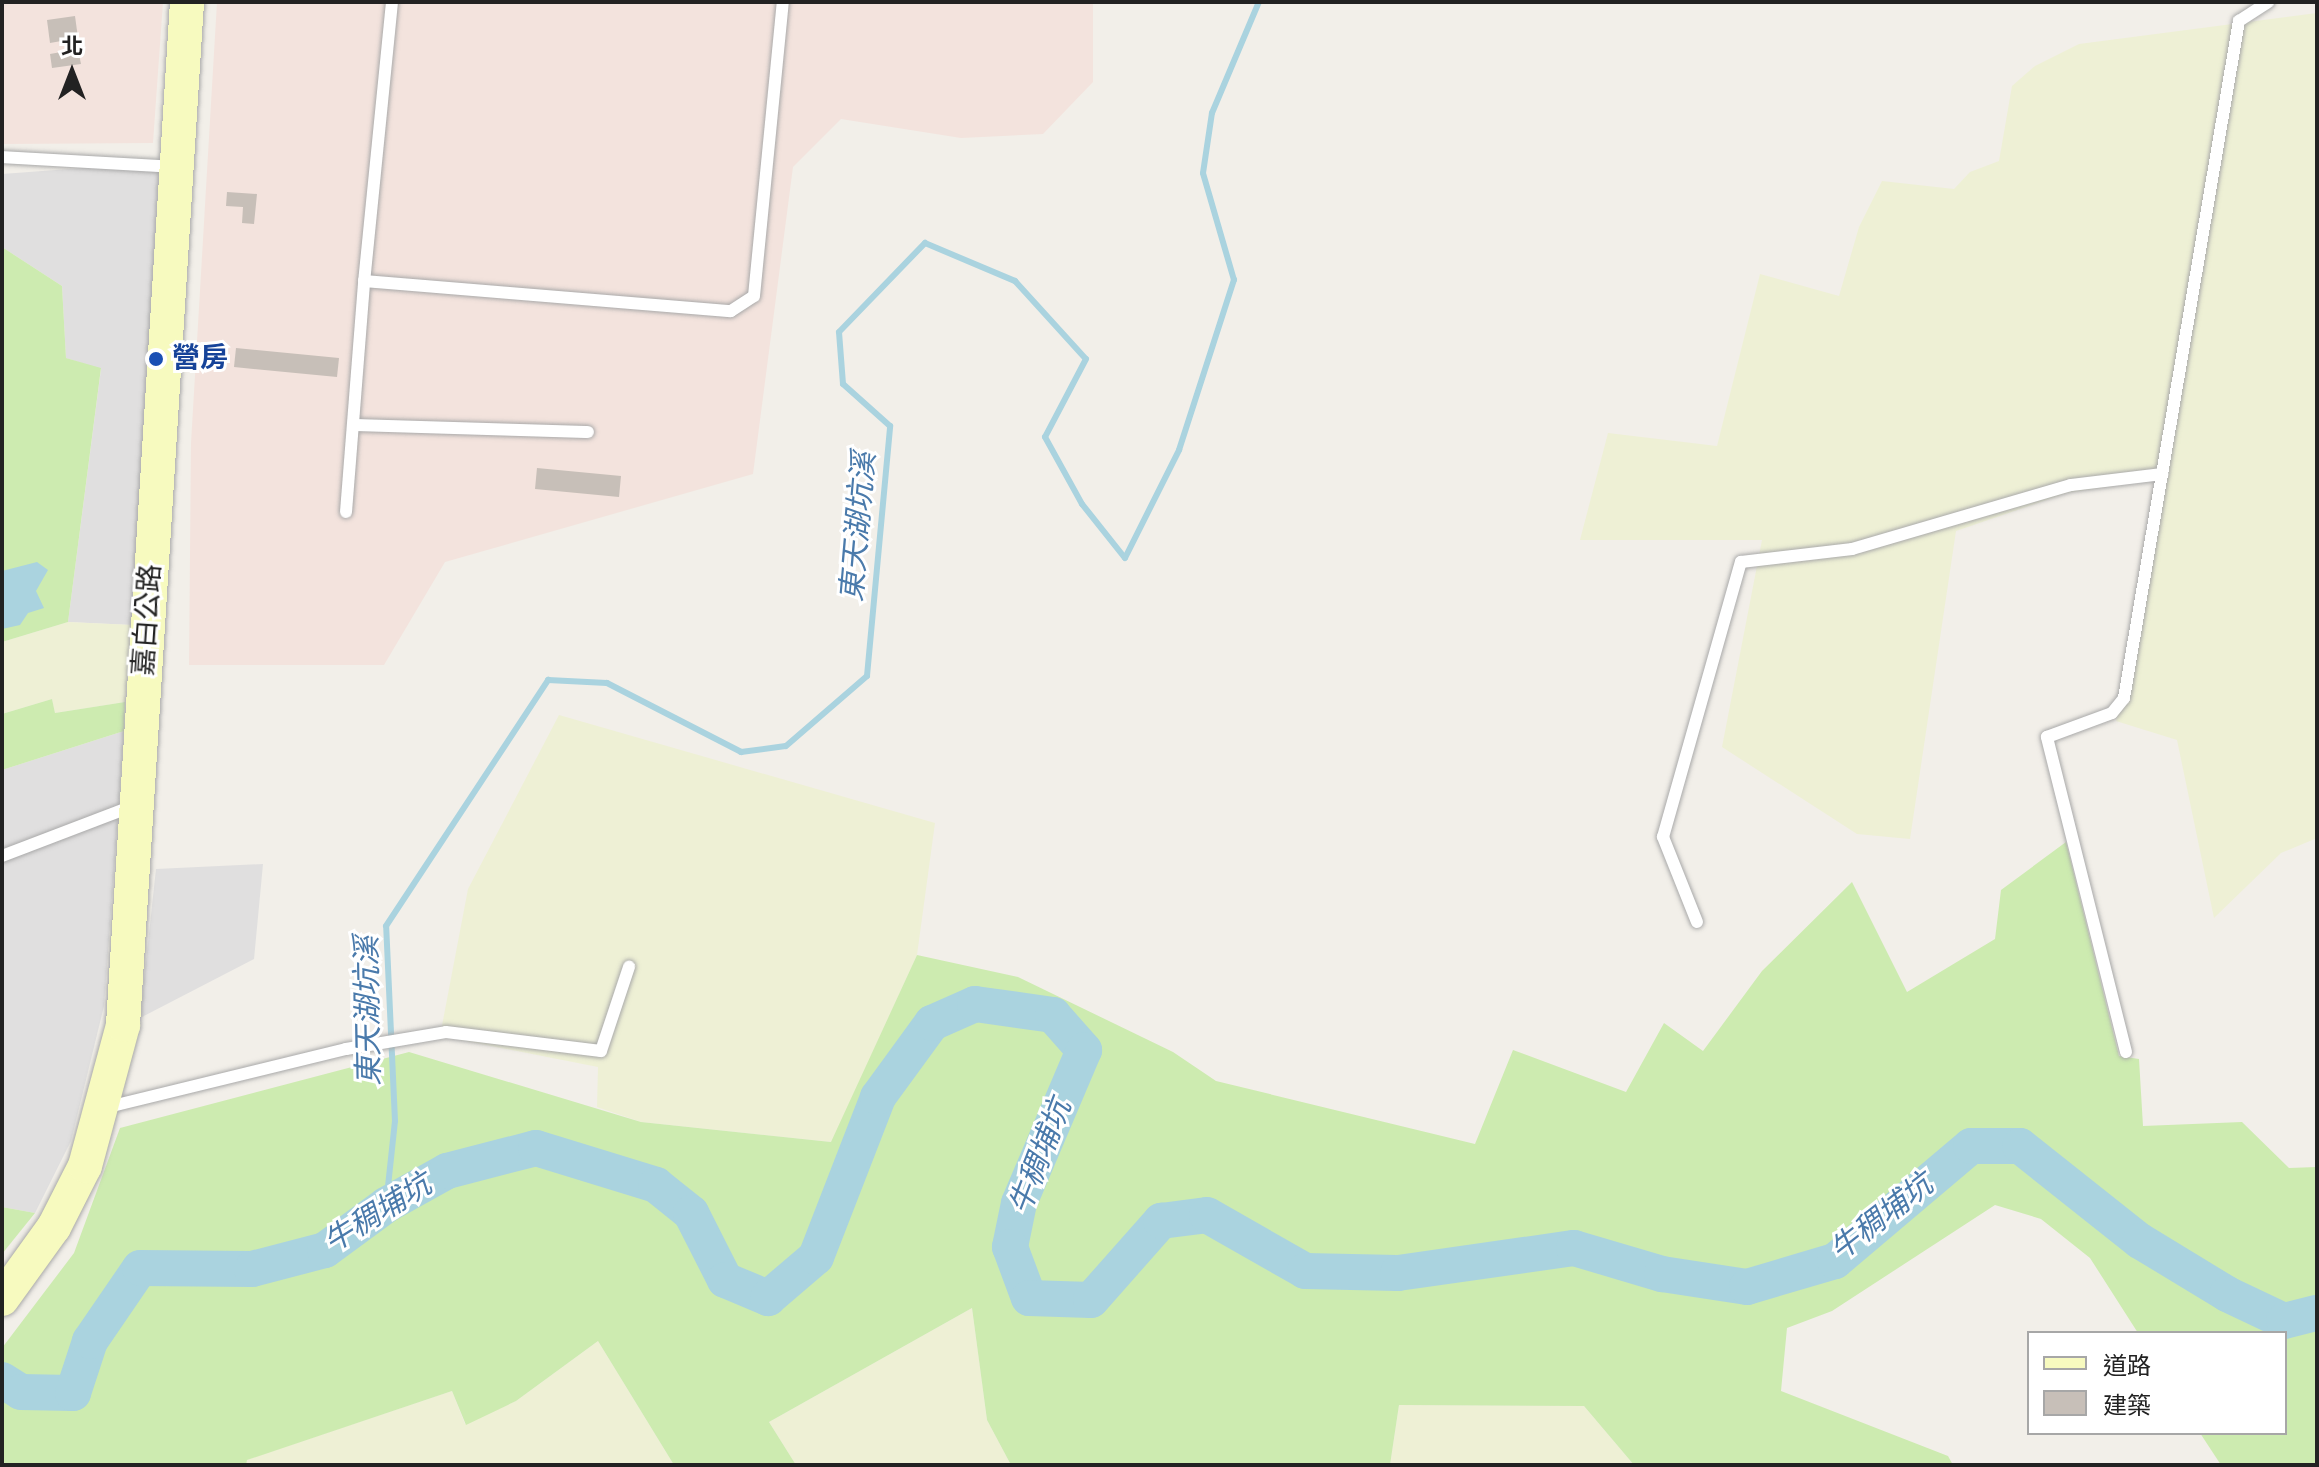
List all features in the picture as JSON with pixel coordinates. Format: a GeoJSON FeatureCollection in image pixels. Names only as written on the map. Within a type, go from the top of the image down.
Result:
{"type":"FeatureCollection","features":[{"type":"Feature","properties":{"kind":"main road","name":"嘉白公路"},"geometry":{"type":"LineString","coordinates":[[2,1299],[54,1227],[85,1166],[123,1025],[187,2]]}},
{"type":"Feature","properties":{"kind":"lane"},"geometry":{"type":"LineString","coordinates":[[346,512],[364,281],[392,2]]}},
{"type":"Feature","properties":{"kind":"lane"},"geometry":{"type":"LineString","coordinates":[[364,281],[731,311],[754,296],[783,2]]}},
{"type":"Feature","properties":{"kind":"lane"},"geometry":{"type":"LineString","coordinates":[[2126,1052],[2047,737],[2112,713],[2124,698],[2239,21],[2268,2]]}},
{"type":"Feature","properties":{"kind":"lane"},"geometry":{"type":"LineString","coordinates":[[2,157],[178,167]]}},
{"type":"Feature","properties":{"kind":"lane"},"geometry":{"type":"LineString","coordinates":[[353,425],[588,432]]}},
{"type":"Feature","properties":{"kind":"lane"},"geometry":{"type":"LineString","coordinates":[[1697,922],[1663,837],[1741,562],[1852,549],[2071,485],[2162,474]]}},
{"type":"Feature","properties":{"kind":"lane"},"geometry":{"type":"LineString","coordinates":[[2,856],[136,805]]}},
{"type":"Feature","properties":{"kind":"lane"},"geometry":{"type":"LineString","coordinates":[[100,1109],[414,1035],[446,1032],[601,1051],[629,967]]}},
{"type":"Feature","properties":{"kind":"shaded area"},"geometry":{"type":"Polygon","coordinates":[[[2,2],[163,2],[153,143],[2,144],[2,2]]]}},
{"type":"Feature","properties":{"kind":"shaded area"},"geometry":{"type":"Polygon","coordinates":[[[217,2],[1093,2],[1093,82],[1043,134],[961,138],[841,119],[793,167],[753,474],[445,562],[384,665],[189,665],[191,443],[217,2]]]}},
{"type":"Feature","properties":{"kind":"shaded area"},"geometry":{"type":"Polygon","coordinates":[[[123,165],[159,171],[145,493],[132,625],[68,622],[101,369],[66,358],[62,286],[2,247],[2,174],[123,165]]]}},
{"type":"Feature","properties":{"kind":"shaded area"},"geometry":{"type":"Polygon","coordinates":[[[124,731],[104,1006],[71,1141],[35,1213],[2,1207],[2,770],[124,731]]]}},
{"type":"Feature","properties":{"kind":"shaded area"},"geometry":{"type":"Polygon","coordinates":[[[263,864],[254,959],[140,1018],[156,869],[263,864]]]}},
{"type":"Feature","properties":{"kind":"green space"},"geometry":{"type":"Polygon","coordinates":[[[2317,13],[2317,838],[2281,853],[2214,918],[2177,740],[2116,721],[2159,479],[2067,493],[1956,531],[1910,839],[1857,834],[1722,747],[1762,540],[1580,540],[1608,433],[1717,446],[1760,274],[1839,296],[1859,227],[1882,181],[1954,189],[1970,172],[1999,161],[2012,86],[2035,66],[2079,44],[2317,13]]]}},
{"type":"Feature","properties":{"kind":"green space"},"geometry":{"type":"Polygon","coordinates":[[[2,247],[62,286],[66,358],[101,368],[68,622],[2,642],[2,247]]]}},
{"type":"Feature","properties":{"kind":"green space"},"geometry":{"type":"Polygon","coordinates":[[[68,622],[132,625],[125,702],[55,713],[52,699],[2,714],[2,642],[68,622]]]}},
{"type":"Feature","properties":{"kind":"green space"},"geometry":{"type":"Polygon","coordinates":[[[52,699],[55,713],[125,702],[124,731],[2,770],[2,714],[52,699]]]}},
{"type":"Feature","properties":{"kind":"green space"},"geometry":{"type":"Polygon","coordinates":[[[559,715],[935,823],[917,955],[832,1142],[641,1122],[597,1107],[598,1067],[440,1036],[468,889],[559,715]]]}},
{"type":"Feature","properties":{"kind":"green space"},"geometry":{"type":"Polygon","coordinates":[[[2066,842],[2119,1056],[2139,1059],[2143,1126],[2242,1122],[2289,1168],[2317,1167],[2317,1465],[2221,1465],[2201,1435],[2287,1435],[2287,1331],[2137,1331],[2090,1258],[2041,1219],[1995,1205],[1832,1311],[1787,1328],[1781,1391],[1948,1456],[1953,1465],[1634,1465],[1584,1406],[1399,1405],[1390,1465],[1011,1465],[987,1420],[972,1308],[769,1422],[796,1465],[674,1465],[598,1341],[516,1401],[466,1425],[452,1391],[247,1460],[246,1465],[2,1465],[2,1348],[74,1253],[120,1128],[409,1052],[641,1122],[831,1142],[917,955],[1018,977],[1173,1052],[1216,1081],[1475,1144],[1513,1050],[1626,1092],[1664,1023],[1703,1051],[1762,971],[1852,882],[1907,992],[1995,939],[2001,890],[2066,842]]]}},
{"type":"Feature","properties":{"kind":"green space"},"geometry":{"type":"Polygon","coordinates":[[[2,1207],[35,1213],[2,1254],[2,1207]]]}},
{"type":"Feature","properties":{"kind":"green space"},"geometry":{"type":"Polygon","coordinates":[[[972,1308],[987,1420],[1011,1465],[796,1465],[769,1422],[972,1308]]]}},
{"type":"Feature","properties":{"kind":"green space"},"geometry":{"type":"Polygon","coordinates":[[[598,1341],[674,1465],[246,1465],[246,1460],[452,1391],[465,1424],[516,1401],[598,1341]]]}},
{"type":"Feature","properties":{"kind":"green space"},"geometry":{"type":"Polygon","coordinates":[[[1399,1405],[1584,1406],[1634,1465],[1390,1465],[1399,1405]]]}},
{"type":"Feature","properties":{"kind":"water"},"geometry":{"type":"Polygon","coordinates":[[[37,562],[48,570],[36,591],[44,608],[28,613],[20,625],[2,629],[2,571],[37,562]]]}},
{"type":"Feature","properties":{"kind":"building"},"geometry":{"type":"Polygon","coordinates":[[[75,16],[78,38],[50,43],[47,20],[75,16]]]}},
{"type":"Feature","properties":{"kind":"building"},"geometry":{"type":"Polygon","coordinates":[[[78,49],[81,64],[52,68],[50,54],[78,49]]]}},
{"type":"Feature","properties":{"kind":"building"},"geometry":{"type":"Polygon","coordinates":[[[227,192],[257,194],[254,224],[242,223],[243,207],[226,206],[227,192]]]}},
{"type":"Feature","properties":{"kind":"building"},"geometry":{"type":"Polygon","coordinates":[[[236,348],[339,358],[337,377],[234,367],[236,348]]]}},
{"type":"Feature","properties":{"kind":"building"},"geometry":{"type":"Polygon","coordinates":[[[537,468],[621,476],[619,497],[535,489],[537,468]]]}},
{"type":"Feature","properties":{"kind":"waterway","name":"東天湖坑溪"},"geometry":{"type":"LineString","coordinates":[[386,1205],[395,1121],[386,926],[548,680],[607,683],[741,752],[786,746],[867,676],[890,426],[843,384],[839,332],[925,243],[1015,281],[1086,359],[1045,437],[1082,504],[1125,558],[1179,450],[1234,280],[1203,173],[1212,113],[1259,2]]}},
{"type":"Feature","properties":{"kind":"waterway","name":"牛稠埔坑"},"geometry":{"type":"LineString","coordinates":[[2,1380],[21,1392],[73,1393],[90,1341],[140,1268],[252,1269],[325,1250],[386,1205],[447,1171],[536,1148],[656,1185],[691,1213],[725,1280],[768,1298],[816,1257],[878,1097],[932,1023],[975,1004],[1053,1015],[1084,1050],[1019,1203],[1010,1247],[1029,1298],[1091,1300],[1161,1221],[1207,1215],[1305,1271],[1398,1273],[1574,1248],[1662,1274],[1747,1287],[1835,1261],[1971,1146],[2020,1146],[2140,1241],[2227,1294],[2284,1321],[2317,1313]]}},
{"type":"Feature","properties":{"kind":"place","name":"營房"},"geometry":{"type":"Point","coordinates":[156,359]}}]}
